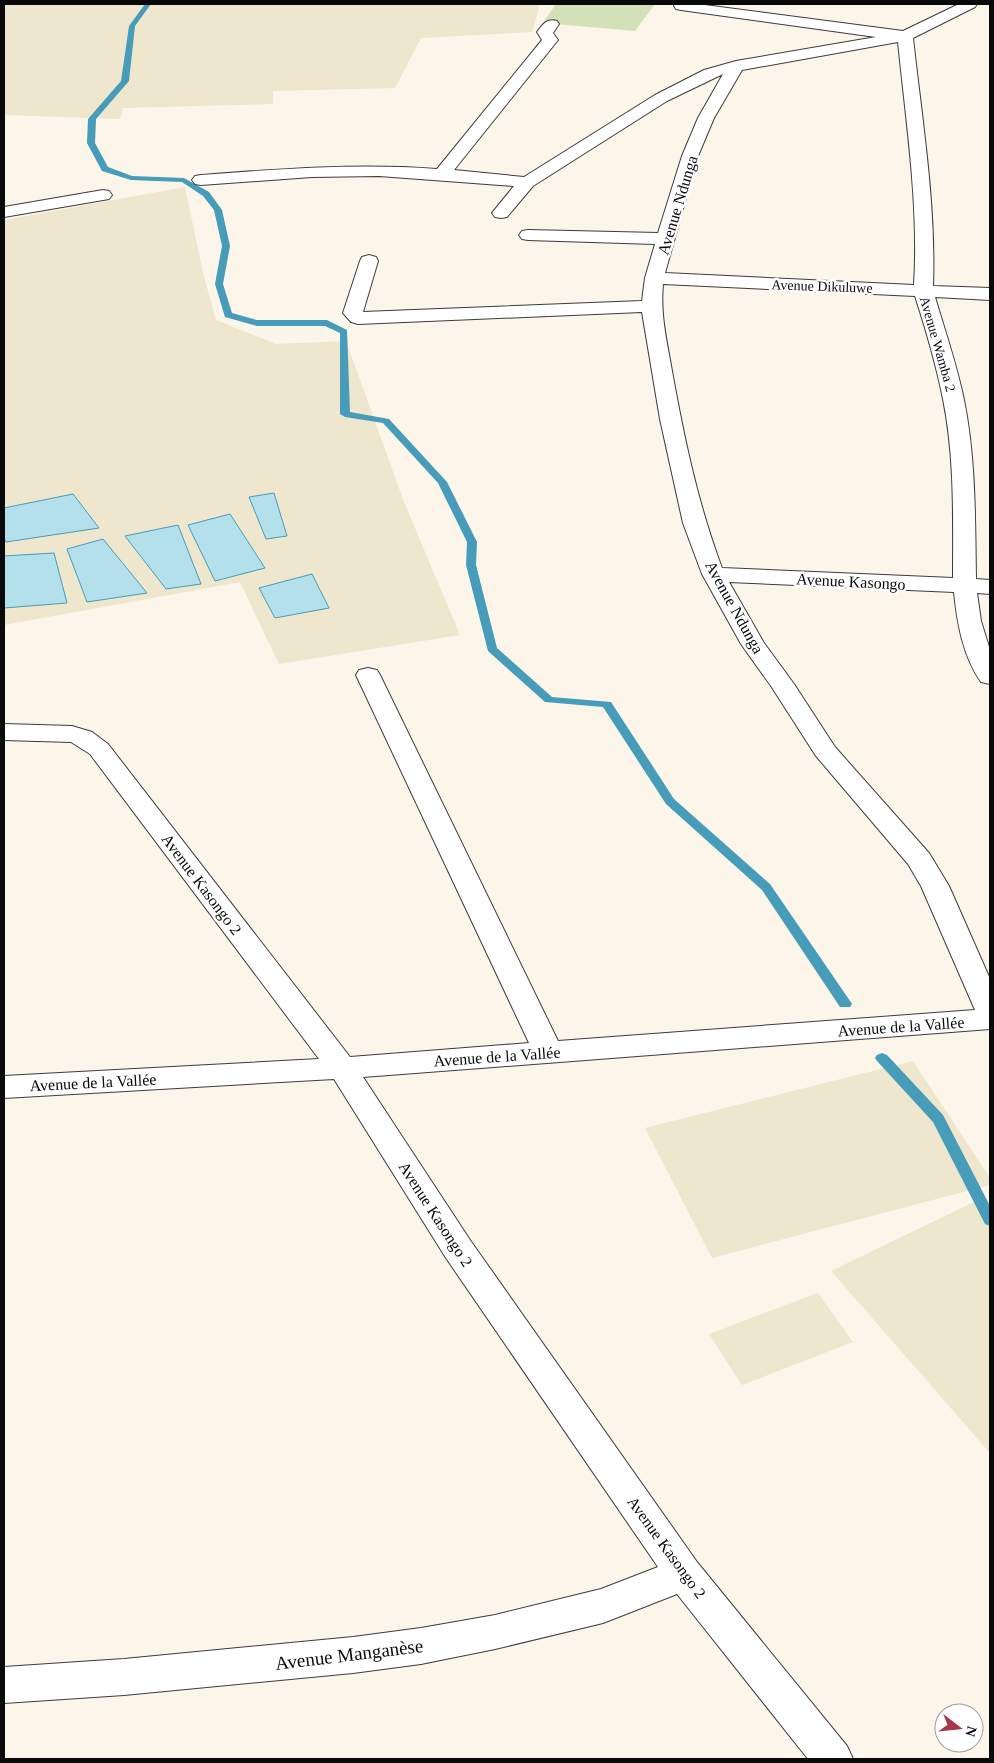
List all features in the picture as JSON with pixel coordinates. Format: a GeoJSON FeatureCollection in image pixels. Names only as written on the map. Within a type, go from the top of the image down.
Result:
{"type":"FeatureCollection","features":[{"type":"Feature","properties":{"kind":"street"},"geometry":{"type":"LineString","coordinates":[[501,214],[527,182],[682,86],[710,73],[736,66],[905,36],[970,4]]}},
{"type":"Feature","properties":{"kind":"street"},"geometry":{"type":"LineString","coordinates":[[681,6],[905,36]]}},
{"type":"Feature","properties":{"kind":"street"},"geometry":{"type":"LineString","coordinates":[[442,174],[550,40],[545,34],[552,24]]}},
{"type":"Feature","properties":{"kind":"street","name":"Avenue Wamba 2"},"geometry":{"type":"LineString","coordinates":[[905,36],[922,197],[925,251],[922,290],[944,358],[954,401],[963,470],[965,586],[969,621],[980,656],[990,677]]}},
{"type":"Feature","properties":{"kind":"street","name":"Avenue Ndunga"},"geometry":{"type":"LineString","coordinates":[[736,66],[706,118],[690,156],[667,240],[654,278],[651,306],[670,419],[694,523],[713,574],[753,644],[782,684],[825,752],[919,859],[935,886],[990,1011]]}},
{"type":"Feature","properties":{"kind":"street"},"geometry":{"type":"LineString","coordinates":[[201,180],[345,171],[442,174],[527,182]]}},
{"type":"Feature","properties":{"kind":"street"},"geometry":{"type":"LineString","coordinates":[[4,212],[103,195]]}},
{"type":"Feature","properties":{"kind":"street"},"geometry":{"type":"LineString","coordinates":[[528,235],[667,240]]}},
{"type":"Feature","properties":{"kind":"street"},"geometry":{"type":"LineString","coordinates":[[369,261],[354,312],[358,318],[651,306]]}},
{"type":"Feature","properties":{"kind":"street","name":"Avenue Dikuluwe"},"geometry":{"type":"LineString","coordinates":[[654,278],[990,294]]}},
{"type":"Feature","properties":{"kind":"street","name":"Avenue Kasongo"},"geometry":{"type":"LineString","coordinates":[[713,574],[990,587]]}},
{"type":"Feature","properties":{"kind":"street"},"geometry":{"type":"LineString","coordinates":[[368,675],[548,1052]]}},
{"type":"Feature","properties":{"kind":"street","name":"Avenue Kasongo 2"},"geometry":{"type":"LineString","coordinates":[[4,732],[72,734],[83,737],[98,749],[342,1068],[458,1249],[684,1574],[832,1759]]}},
{"type":"Feature","properties":{"kind":"street","name":"Avenue de la Vallée"},"geometry":{"type":"LineString","coordinates":[[4,1087],[342,1068],[990,1019]]}},
{"type":"Feature","properties":{"kind":"street","name":"Avenue Manganèse"},"geometry":{"type":"LineString","coordinates":[[4,1685],[152,1675],[353,1655],[421,1646],[495,1632],[603,1606],[684,1574]]}},
{"type":"Feature","properties":{"kind":"shaded area"},"geometry":{"type":"Polygon","coordinates":[[[4,4],[540,4],[532,32],[421,38],[395,88],[273,91],[273,104],[123,108],[120,119],[4,115],[4,4]]]}},
{"type":"Feature","properties":{"kind":"shaded area"},"geometry":{"type":"Polygon","coordinates":[[[185,187],[203,273],[216,320],[276,344],[346,341],[404,502],[460,635],[279,664],[240,582],[4,625],[4,220],[185,187]]]}},
{"type":"Feature","properties":{"kind":"shaded area"},"geometry":{"type":"Polygon","coordinates":[[[913,1061],[990,1178],[990,1185],[712,1258],[645,1128],[913,1061]]]}},
{"type":"Feature","properties":{"kind":"shaded area"},"geometry":{"type":"Polygon","coordinates":[[[978,1200],[990,1212],[990,1453],[831,1271],[978,1200]]]}},
{"type":"Feature","properties":{"kind":"shaded area"},"geometry":{"type":"Polygon","coordinates":[[[818,1293],[853,1342],[742,1385],[709,1334],[818,1293]]]}},
{"type":"Feature","properties":{"kind":"green space"},"geometry":{"type":"Polygon","coordinates":[[[556,4],[655,4],[635,31],[543,23],[556,4]]]}},
{"type":"Feature","properties":{"kind":"water"},"geometry":{"type":"Polygon","coordinates":[[[274,493],[287,536],[266,539],[249,497],[274,493]]]}},
{"type":"Feature","properties":{"kind":"water"},"geometry":{"type":"Polygon","coordinates":[[[73,494],[99,528],[6,542],[4,538],[4,508],[73,494]]]}},
{"type":"Feature","properties":{"kind":"water"},"geometry":{"type":"Polygon","coordinates":[[[230,514],[265,568],[215,581],[188,525],[230,514]]]}},
{"type":"Feature","properties":{"kind":"water"},"geometry":{"type":"Polygon","coordinates":[[[178,525],[201,584],[166,589],[125,536],[178,525]]]}},
{"type":"Feature","properties":{"kind":"water"},"geometry":{"type":"Polygon","coordinates":[[[103,539],[147,593],[87,602],[67,549],[103,539]]]}},
{"type":"Feature","properties":{"kind":"water"},"geometry":{"type":"Polygon","coordinates":[[[54,553],[67,603],[4,608],[4,556],[54,553]]]}},
{"type":"Feature","properties":{"kind":"water"},"geometry":{"type":"Polygon","coordinates":[[[312,574],[329,608],[275,618],[259,588],[312,574]]]}},
{"type":"Feature","properties":{"kind":"waterway"},"geometry":{"type":"LineString","coordinates":[[148,4],[132,26],[125,81],[92,119],[91,143],[105,169],[131,178],[184,180],[206,194],[218,210],[226,246],[219,284],[228,315],[257,323],[327,323],[344,332],[345,414],[386,421],[442,482],[472,542],[471,565],[492,649],[549,700],[607,704],[670,801],[766,887],[845,1004]]}},
{"type":"Feature","properties":{"kind":"waterway"},"geometry":{"type":"LineString","coordinates":[[882,1058],[938,1119],[990,1220]]}}]}
